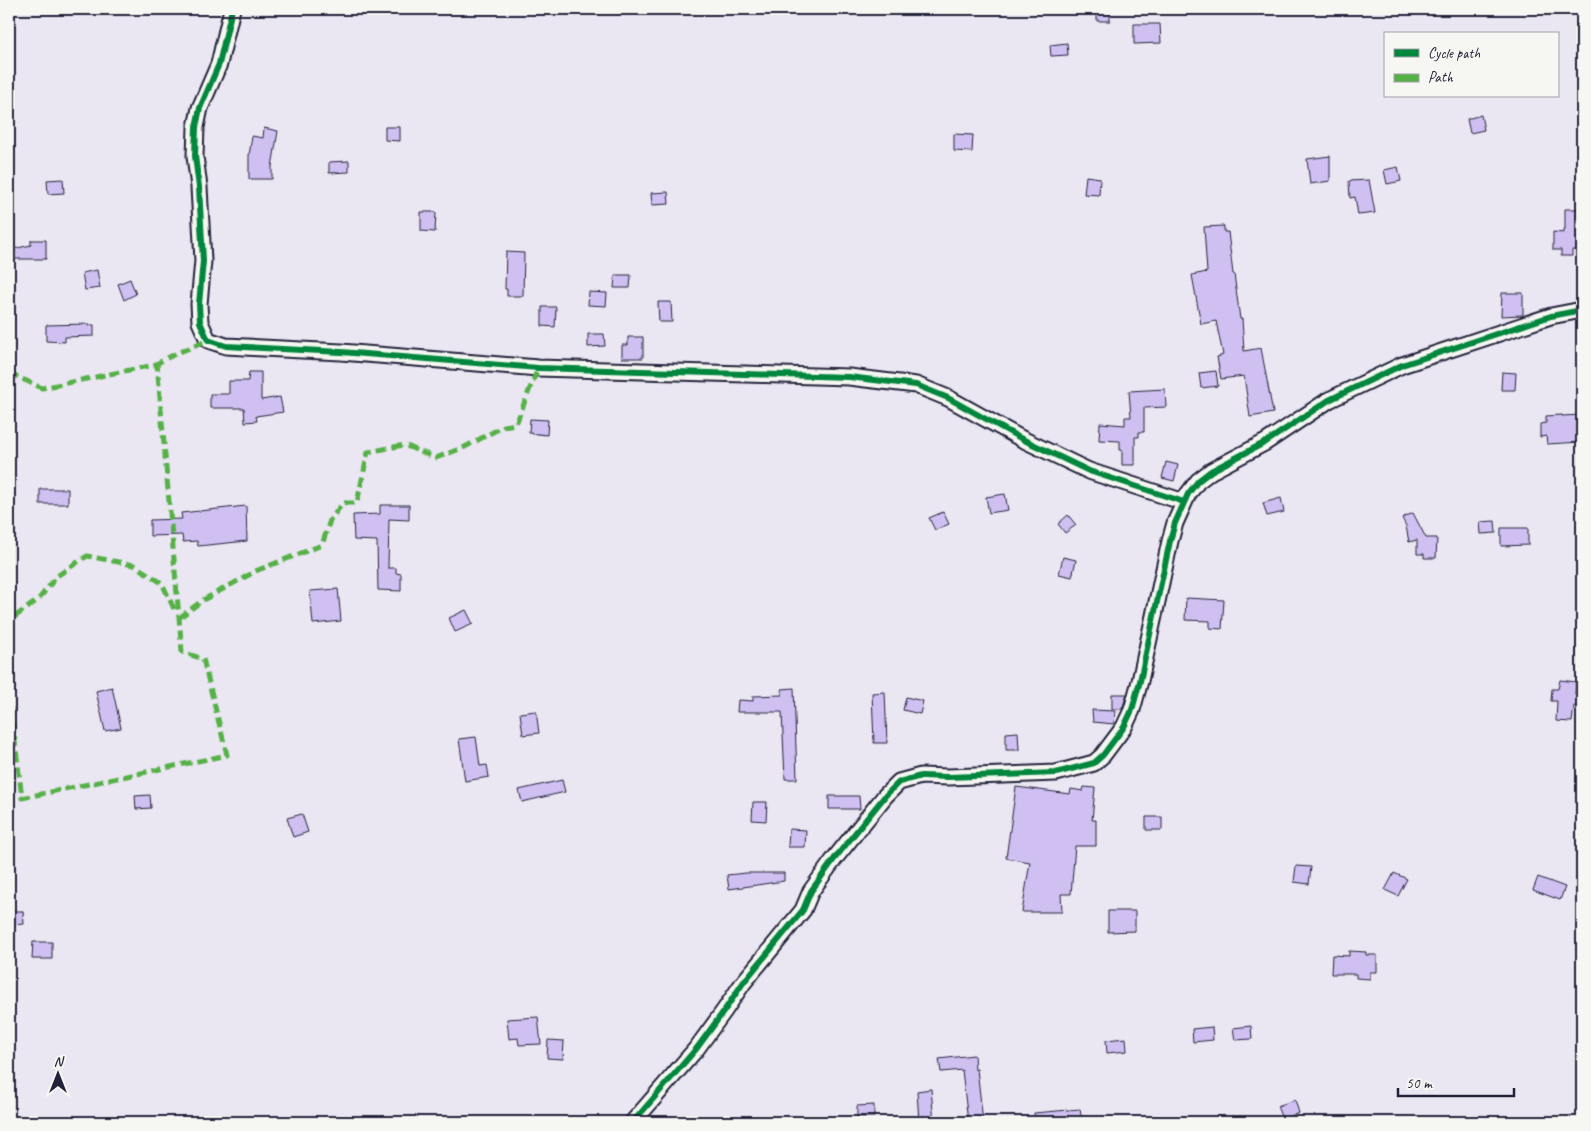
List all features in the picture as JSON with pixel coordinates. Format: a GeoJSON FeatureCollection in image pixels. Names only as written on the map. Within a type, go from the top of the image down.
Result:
{"type":"FeatureCollection","features":[{"type":"Feature","properties":{"kind":"street"},"geometry":{"type":"LineString","coordinates":[[232,9],[219,64],[200,108],[196,128],[195,156],[199,187],[203,261],[199,304],[200,322],[208,340],[226,346],[312,350],[538,368],[849,377],[916,385],[948,398],[1022,439],[1089,471],[1184,502]]}},
{"type":"Feature","properties":{"kind":"street"},"geometry":{"type":"LineString","coordinates":[[634,1122],[697,1048],[743,983],[803,910],[811,891],[835,858],[885,796],[899,782],[922,776],[948,777],[1056,773],[1094,763],[1103,755],[1124,727],[1132,710],[1170,541],[1184,502],[1198,481],[1211,471],[1266,442],[1329,400],[1402,365],[1551,316],[1582,310]]}},
{"type":"Feature","properties":{"kind":"building"},"geometry":{"type":"Polygon","coordinates":[[[1097,9],[1110,9],[1110,21],[1097,21],[1097,9]]]}},
{"type":"Feature","properties":{"kind":"building"},"geometry":{"type":"Polygon","coordinates":[[[1134,24],[1160,24],[1161,43],[1134,44],[1134,24]]]}},
{"type":"Feature","properties":{"kind":"building"},"geometry":{"type":"Polygon","coordinates":[[[1067,43],[1068,55],[1051,56],[1050,45],[1067,43]]]}},
{"type":"Feature","properties":{"kind":"building"},"geometry":{"type":"Polygon","coordinates":[[[1481,115],[1484,130],[1470,133],[1467,119],[1481,115]]]}},
{"type":"Feature","properties":{"kind":"building"},"geometry":{"type":"Polygon","coordinates":[[[385,127],[400,127],[400,141],[385,140],[385,127]]]}},
{"type":"Feature","properties":{"kind":"building"},"geometry":{"type":"Polygon","coordinates":[[[264,128],[278,131],[272,179],[249,179],[249,156],[252,136],[263,138],[264,128]]]}},
{"type":"Feature","properties":{"kind":"building"},"geometry":{"type":"Polygon","coordinates":[[[954,134],[973,135],[972,152],[954,151],[954,134]]]}},
{"type":"Feature","properties":{"kind":"building"},"geometry":{"type":"Polygon","coordinates":[[[1330,156],[1330,181],[1310,184],[1307,159],[1330,156]]]}},
{"type":"Feature","properties":{"kind":"building"},"geometry":{"type":"Polygon","coordinates":[[[349,161],[349,172],[329,173],[329,162],[349,161]]]}},
{"type":"Feature","properties":{"kind":"building"},"geometry":{"type":"Polygon","coordinates":[[[1398,167],[1401,181],[1387,184],[1384,170],[1398,167]]]}},
{"type":"Feature","properties":{"kind":"building"},"geometry":{"type":"Polygon","coordinates":[[[1086,176],[1100,178],[1099,195],[1084,194],[1086,176]]]}},
{"type":"Feature","properties":{"kind":"building"},"geometry":{"type":"Polygon","coordinates":[[[63,179],[64,193],[48,194],[47,180],[63,179]]]}},
{"type":"Feature","properties":{"kind":"building"},"geometry":{"type":"Polygon","coordinates":[[[1369,180],[1375,213],[1358,215],[1355,197],[1350,198],[1349,181],[1369,180]]]}},
{"type":"Feature","properties":{"kind":"building"},"geometry":{"type":"Polygon","coordinates":[[[668,192],[669,204],[652,205],[651,193],[668,192]]]}},
{"type":"Feature","properties":{"kind":"building"},"geometry":{"type":"Polygon","coordinates":[[[1565,209],[1580,209],[1581,250],[1572,250],[1572,256],[1561,256],[1561,250],[1553,250],[1553,232],[1564,233],[1565,209]]]}},
{"type":"Feature","properties":{"kind":"building"},"geometry":{"type":"Polygon","coordinates":[[[421,212],[436,212],[435,232],[421,231],[421,212]]]}},
{"type":"Feature","properties":{"kind":"building"},"geometry":{"type":"Polygon","coordinates":[[[1224,226],[1224,232],[1228,232],[1240,319],[1242,319],[1244,351],[1261,348],[1273,413],[1250,417],[1244,376],[1221,379],[1217,357],[1223,355],[1216,321],[1201,324],[1192,275],[1207,272],[1204,227],[1224,226]]]}},
{"type":"Feature","properties":{"kind":"building"},"geometry":{"type":"Polygon","coordinates":[[[31,240],[46,240],[46,259],[9,259],[9,250],[31,245],[31,240]]]}},
{"type":"Feature","properties":{"kind":"building"},"geometry":{"type":"Polygon","coordinates":[[[506,252],[524,253],[523,296],[507,296],[507,289],[505,289],[506,252]]]}},
{"type":"Feature","properties":{"kind":"building"},"geometry":{"type":"Polygon","coordinates":[[[97,270],[100,288],[85,290],[82,273],[97,270]]]}},
{"type":"Feature","properties":{"kind":"building"},"geometry":{"type":"Polygon","coordinates":[[[615,275],[631,275],[630,288],[614,288],[615,275]]]}},
{"type":"Feature","properties":{"kind":"building"},"geometry":{"type":"Polygon","coordinates":[[[130,279],[136,294],[124,300],[118,284],[130,279]]]}},
{"type":"Feature","properties":{"kind":"building"},"geometry":{"type":"Polygon","coordinates":[[[589,292],[607,293],[606,306],[588,305],[589,292]]]}},
{"type":"Feature","properties":{"kind":"building"},"geometry":{"type":"Polygon","coordinates":[[[1502,293],[1523,293],[1523,315],[1501,316],[1502,293]]]}},
{"type":"Feature","properties":{"kind":"building"},"geometry":{"type":"Polygon","coordinates":[[[658,302],[671,302],[672,322],[659,322],[658,302]]]}},
{"type":"Feature","properties":{"kind":"building"},"geometry":{"type":"Polygon","coordinates":[[[542,307],[556,307],[555,327],[542,326],[542,307]]]}},
{"type":"Feature","properties":{"kind":"building"},"geometry":{"type":"Polygon","coordinates":[[[46,325],[94,325],[94,336],[65,337],[65,342],[46,341],[46,325]]]}},
{"type":"Feature","properties":{"kind":"building"},"geometry":{"type":"Polygon","coordinates":[[[588,334],[604,334],[605,346],[588,347],[588,334]]]}},
{"type":"Feature","properties":{"kind":"building"},"geometry":{"type":"Polygon","coordinates":[[[628,337],[643,337],[643,358],[622,358],[622,345],[628,345],[628,337]]]}},
{"type":"Feature","properties":{"kind":"building"},"geometry":{"type":"Polygon","coordinates":[[[1216,371],[1218,386],[1201,388],[1199,373],[1216,371]]]}},
{"type":"Feature","properties":{"kind":"building"},"geometry":{"type":"Polygon","coordinates":[[[249,372],[261,372],[261,400],[280,397],[283,412],[256,416],[257,421],[245,422],[244,408],[210,408],[210,394],[229,394],[229,381],[248,381],[249,372]]]}},
{"type":"Feature","properties":{"kind":"building"},"geometry":{"type":"Polygon","coordinates":[[[1502,372],[1516,373],[1515,390],[1501,390],[1502,372]]]}},
{"type":"Feature","properties":{"kind":"building"},"geometry":{"type":"Polygon","coordinates":[[[1165,389],[1166,407],[1144,408],[1144,432],[1139,432],[1139,437],[1135,437],[1135,465],[1122,465],[1120,441],[1099,440],[1100,423],[1125,425],[1125,417],[1131,417],[1129,391],[1165,389]]]}},
{"type":"Feature","properties":{"kind":"building"},"geometry":{"type":"Polygon","coordinates":[[[1582,415],[1582,442],[1547,444],[1546,436],[1540,437],[1540,424],[1546,423],[1546,416],[1582,415]]]}},
{"type":"Feature","properties":{"kind":"building"},"geometry":{"type":"Polygon","coordinates":[[[530,419],[548,420],[547,435],[529,433],[530,419]]]}},
{"type":"Feature","properties":{"kind":"building"},"geometry":{"type":"Polygon","coordinates":[[[1166,462],[1178,465],[1174,481],[1162,478],[1166,462]]]}},
{"type":"Feature","properties":{"kind":"building"},"geometry":{"type":"Polygon","coordinates":[[[40,489],[68,489],[68,504],[40,504],[40,489]]]}},
{"type":"Feature","properties":{"kind":"building"},"geometry":{"type":"Polygon","coordinates":[[[1005,494],[1008,510],[989,513],[986,497],[1005,494]]]}},
{"type":"Feature","properties":{"kind":"building"},"geometry":{"type":"Polygon","coordinates":[[[1281,498],[1284,512],[1267,516],[1263,503],[1281,498]]]}},
{"type":"Feature","properties":{"kind":"building"},"geometry":{"type":"Polygon","coordinates":[[[380,505],[409,505],[409,520],[389,519],[388,568],[396,568],[396,573],[401,574],[401,591],[378,590],[377,541],[354,540],[353,515],[380,514],[380,505]]]}},
{"type":"Feature","properties":{"kind":"building"},"geometry":{"type":"Polygon","coordinates":[[[246,506],[247,541],[198,546],[197,541],[183,542],[182,535],[150,536],[150,520],[182,519],[181,513],[246,506]]]}},
{"type":"Feature","properties":{"kind":"building"},"geometry":{"type":"Polygon","coordinates":[[[943,512],[949,524],[935,530],[929,518],[943,512]]]}},
{"type":"Feature","properties":{"kind":"building"},"geometry":{"type":"Polygon","coordinates":[[[1413,513],[1426,538],[1437,538],[1436,558],[1424,558],[1424,554],[1417,554],[1417,540],[1409,542],[1406,526],[1402,518],[1413,513]]]}},
{"type":"Feature","properties":{"kind":"building"},"geometry":{"type":"Polygon","coordinates":[[[1068,515],[1076,525],[1065,533],[1058,524],[1068,515]]]}},
{"type":"Feature","properties":{"kind":"building"},"geometry":{"type":"Polygon","coordinates":[[[1495,521],[1496,533],[1481,534],[1480,522],[1495,521]]]}},
{"type":"Feature","properties":{"kind":"building"},"geometry":{"type":"Polygon","coordinates":[[[1501,528],[1528,528],[1528,545],[1501,546],[1501,528]]]}},
{"type":"Feature","properties":{"kind":"building"},"geometry":{"type":"Polygon","coordinates":[[[1063,557],[1076,560],[1072,577],[1059,574],[1063,557]]]}},
{"type":"Feature","properties":{"kind":"building"},"geometry":{"type":"Polygon","coordinates":[[[338,589],[341,621],[313,624],[310,591],[338,589]]]}},
{"type":"Feature","properties":{"kind":"building"},"geometry":{"type":"Polygon","coordinates":[[[1186,598],[1224,600],[1222,629],[1210,628],[1210,621],[1185,620],[1186,598]]]}},
{"type":"Feature","properties":{"kind":"building"},"geometry":{"type":"Polygon","coordinates":[[[466,610],[473,624],[455,632],[449,618],[466,610]]]}},
{"type":"Feature","properties":{"kind":"building"},"geometry":{"type":"Polygon","coordinates":[[[1560,680],[1576,682],[1575,694],[1582,694],[1582,707],[1574,706],[1572,722],[1556,721],[1557,701],[1551,701],[1552,689],[1558,689],[1560,680]]]}},
{"type":"Feature","properties":{"kind":"building"},"geometry":{"type":"Polygon","coordinates":[[[112,687],[121,728],[105,731],[96,691],[112,687]]]}},
{"type":"Feature","properties":{"kind":"building"},"geometry":{"type":"Polygon","coordinates":[[[794,688],[797,779],[785,779],[782,712],[737,712],[738,700],[753,701],[753,696],[782,695],[782,689],[794,688]]]}},
{"type":"Feature","properties":{"kind":"building"},"geometry":{"type":"Polygon","coordinates":[[[885,692],[887,743],[874,743],[872,693],[885,692]]]}},
{"type":"Feature","properties":{"kind":"building"},"geometry":{"type":"Polygon","coordinates":[[[1112,694],[1127,694],[1122,709],[1112,709],[1112,694]]]}},
{"type":"Feature","properties":{"kind":"building"},"geometry":{"type":"Polygon","coordinates":[[[906,697],[923,701],[920,714],[903,710],[906,697]]]}},
{"type":"Feature","properties":{"kind":"building"},"geometry":{"type":"Polygon","coordinates":[[[1092,710],[1115,711],[1114,724],[1093,722],[1092,710]]]}},
{"type":"Feature","properties":{"kind":"building"},"geometry":{"type":"Polygon","coordinates":[[[536,711],[539,733],[523,735],[520,713],[536,711]]]}},
{"type":"Feature","properties":{"kind":"building"},"geometry":{"type":"Polygon","coordinates":[[[1018,732],[1019,750],[1006,750],[1006,733],[1018,732]]]}},
{"type":"Feature","properties":{"kind":"building"},"geometry":{"type":"Polygon","coordinates":[[[476,737],[480,766],[487,765],[489,777],[465,781],[459,739],[476,737]]]}},
{"type":"Feature","properties":{"kind":"building"},"geometry":{"type":"Polygon","coordinates":[[[562,780],[565,792],[522,802],[519,790],[562,780]]]}},
{"type":"Feature","properties":{"kind":"building"},"geometry":{"type":"Polygon","coordinates":[[[1016,787],[1070,794],[1071,789],[1083,791],[1084,787],[1095,788],[1092,820],[1096,820],[1096,846],[1075,846],[1071,894],[1061,894],[1062,912],[1022,912],[1030,862],[1006,858],[1016,787]]]}},
{"type":"Feature","properties":{"kind":"building"},"geometry":{"type":"Polygon","coordinates":[[[150,795],[151,808],[136,809],[135,796],[150,795]]]}},
{"type":"Feature","properties":{"kind":"building"},"geometry":{"type":"Polygon","coordinates":[[[829,796],[859,796],[860,809],[829,809],[829,796]]]}},
{"type":"Feature","properties":{"kind":"building"},"geometry":{"type":"Polygon","coordinates":[[[753,802],[767,802],[766,821],[752,820],[753,802]]]}},
{"type":"Feature","properties":{"kind":"building"},"geometry":{"type":"Polygon","coordinates":[[[302,814],[308,832],[293,837],[287,818],[302,814]]]}},
{"type":"Feature","properties":{"kind":"building"},"geometry":{"type":"Polygon","coordinates":[[[1146,817],[1162,817],[1162,830],[1146,830],[1146,817]]]}},
{"type":"Feature","properties":{"kind":"building"},"geometry":{"type":"Polygon","coordinates":[[[789,829],[806,830],[805,847],[788,847],[789,829]]]}},
{"type":"Feature","properties":{"kind":"building"},"geometry":{"type":"Polygon","coordinates":[[[1296,866],[1311,867],[1309,884],[1294,882],[1296,866]]]}},
{"type":"Feature","properties":{"kind":"building"},"geometry":{"type":"Polygon","coordinates":[[[784,873],[784,881],[729,889],[727,875],[784,873]]]}},
{"type":"Feature","properties":{"kind":"building"},"geometry":{"type":"Polygon","coordinates":[[[1394,873],[1407,879],[1398,896],[1385,890],[1394,873]]]}},
{"type":"Feature","properties":{"kind":"building"},"geometry":{"type":"Polygon","coordinates":[[[1538,877],[1565,887],[1560,900],[1533,890],[1538,877]]]}},
{"type":"Feature","properties":{"kind":"building"},"geometry":{"type":"Polygon","coordinates":[[[9,911],[23,911],[24,924],[10,925],[9,911]]]}},
{"type":"Feature","properties":{"kind":"building"},"geometry":{"type":"Polygon","coordinates":[[[1108,911],[1135,911],[1135,931],[1108,932],[1108,911]]]}},
{"type":"Feature","properties":{"kind":"building"},"geometry":{"type":"Polygon","coordinates":[[[33,942],[52,942],[52,959],[32,959],[33,942]]]}},
{"type":"Feature","properties":{"kind":"building"},"geometry":{"type":"Polygon","coordinates":[[[1349,951],[1366,952],[1366,955],[1377,955],[1377,972],[1370,972],[1370,979],[1356,978],[1356,974],[1331,974],[1332,955],[1349,956],[1349,951]]]}},
{"type":"Feature","properties":{"kind":"building"},"geometry":{"type":"Polygon","coordinates":[[[538,1017],[541,1044],[519,1045],[518,1038],[509,1039],[507,1019],[538,1017]]]}},
{"type":"Feature","properties":{"kind":"building"},"geometry":{"type":"Polygon","coordinates":[[[1251,1026],[1252,1039],[1235,1040],[1233,1028],[1251,1026]]]}},
{"type":"Feature","properties":{"kind":"building"},"geometry":{"type":"Polygon","coordinates":[[[1212,1027],[1213,1040],[1193,1042],[1192,1029],[1212,1027]]]}},
{"type":"Feature","properties":{"kind":"building"},"geometry":{"type":"Polygon","coordinates":[[[1126,1038],[1127,1051],[1107,1053],[1106,1040],[1126,1038]]]}},
{"type":"Feature","properties":{"kind":"building"},"geometry":{"type":"Polygon","coordinates":[[[548,1040],[564,1041],[563,1059],[547,1058],[548,1040]]]}},
{"type":"Feature","properties":{"kind":"building"},"geometry":{"type":"Polygon","coordinates":[[[974,1055],[983,1122],[968,1122],[962,1070],[941,1072],[939,1059],[974,1055]]]}},
{"type":"Feature","properties":{"kind":"building"},"geometry":{"type":"Polygon","coordinates":[[[931,1089],[934,1122],[919,1122],[917,1091],[931,1089]]]}},
{"type":"Feature","properties":{"kind":"building"},"geometry":{"type":"Polygon","coordinates":[[[1295,1100],[1299,1113],[1282,1119],[1277,1106],[1295,1100]]]}},
{"type":"Feature","properties":{"kind":"building"},"geometry":{"type":"Polygon","coordinates":[[[874,1105],[874,1117],[857,1117],[857,1106],[874,1105]]]}},
{"type":"Feature","properties":{"kind":"building"},"geometry":{"type":"Polygon","coordinates":[[[1080,1109],[1082,1122],[1035,1122],[1034,1113],[1080,1109]]]}},
{"type":"Feature","properties":{"kind":"marked path"},"geometry":{"type":"LineString","coordinates":[[9,373],[42,388],[154,365],[208,340]]}},
{"type":"Feature","properties":{"kind":"marked path"},"geometry":{"type":"LineString","coordinates":[[9,692],[22,798],[227,755],[203,659],[182,652],[157,363]]}},
{"type":"Feature","properties":{"kind":"marked path"},"geometry":{"type":"LineString","coordinates":[[179,618],[203,600],[258,570],[322,545],[330,520],[343,503],[357,503],[368,452],[404,445],[436,458],[465,447],[504,426],[516,424],[538,368]]}},
{"type":"Feature","properties":{"kind":"marked path"},"geometry":{"type":"LineString","coordinates":[[9,630],[13,618],[38,600],[57,576],[87,556],[134,565],[162,583],[175,611]]}},
{"type":"Feature","properties":{"kind":"cycle path"},"geometry":{"type":"LineString","coordinates":[[232,9],[219,64],[200,108],[196,127],[195,156],[199,187],[203,261],[199,304],[200,322],[208,340],[226,346],[341,352],[538,368],[849,377],[916,385],[948,398],[1022,439],[1089,471],[1184,502]]}},
{"type":"Feature","properties":{"kind":"cycle path"},"geometry":{"type":"LineString","coordinates":[[633,1122],[697,1048],[743,983],[803,910],[811,891],[835,858],[885,796],[899,782],[921,776],[948,777],[1056,773],[1094,763],[1103,755],[1124,727],[1132,710],[1175,523],[1188,494],[1198,481],[1211,471],[1266,442],[1329,400],[1402,365],[1551,316],[1582,310]]}}]}
